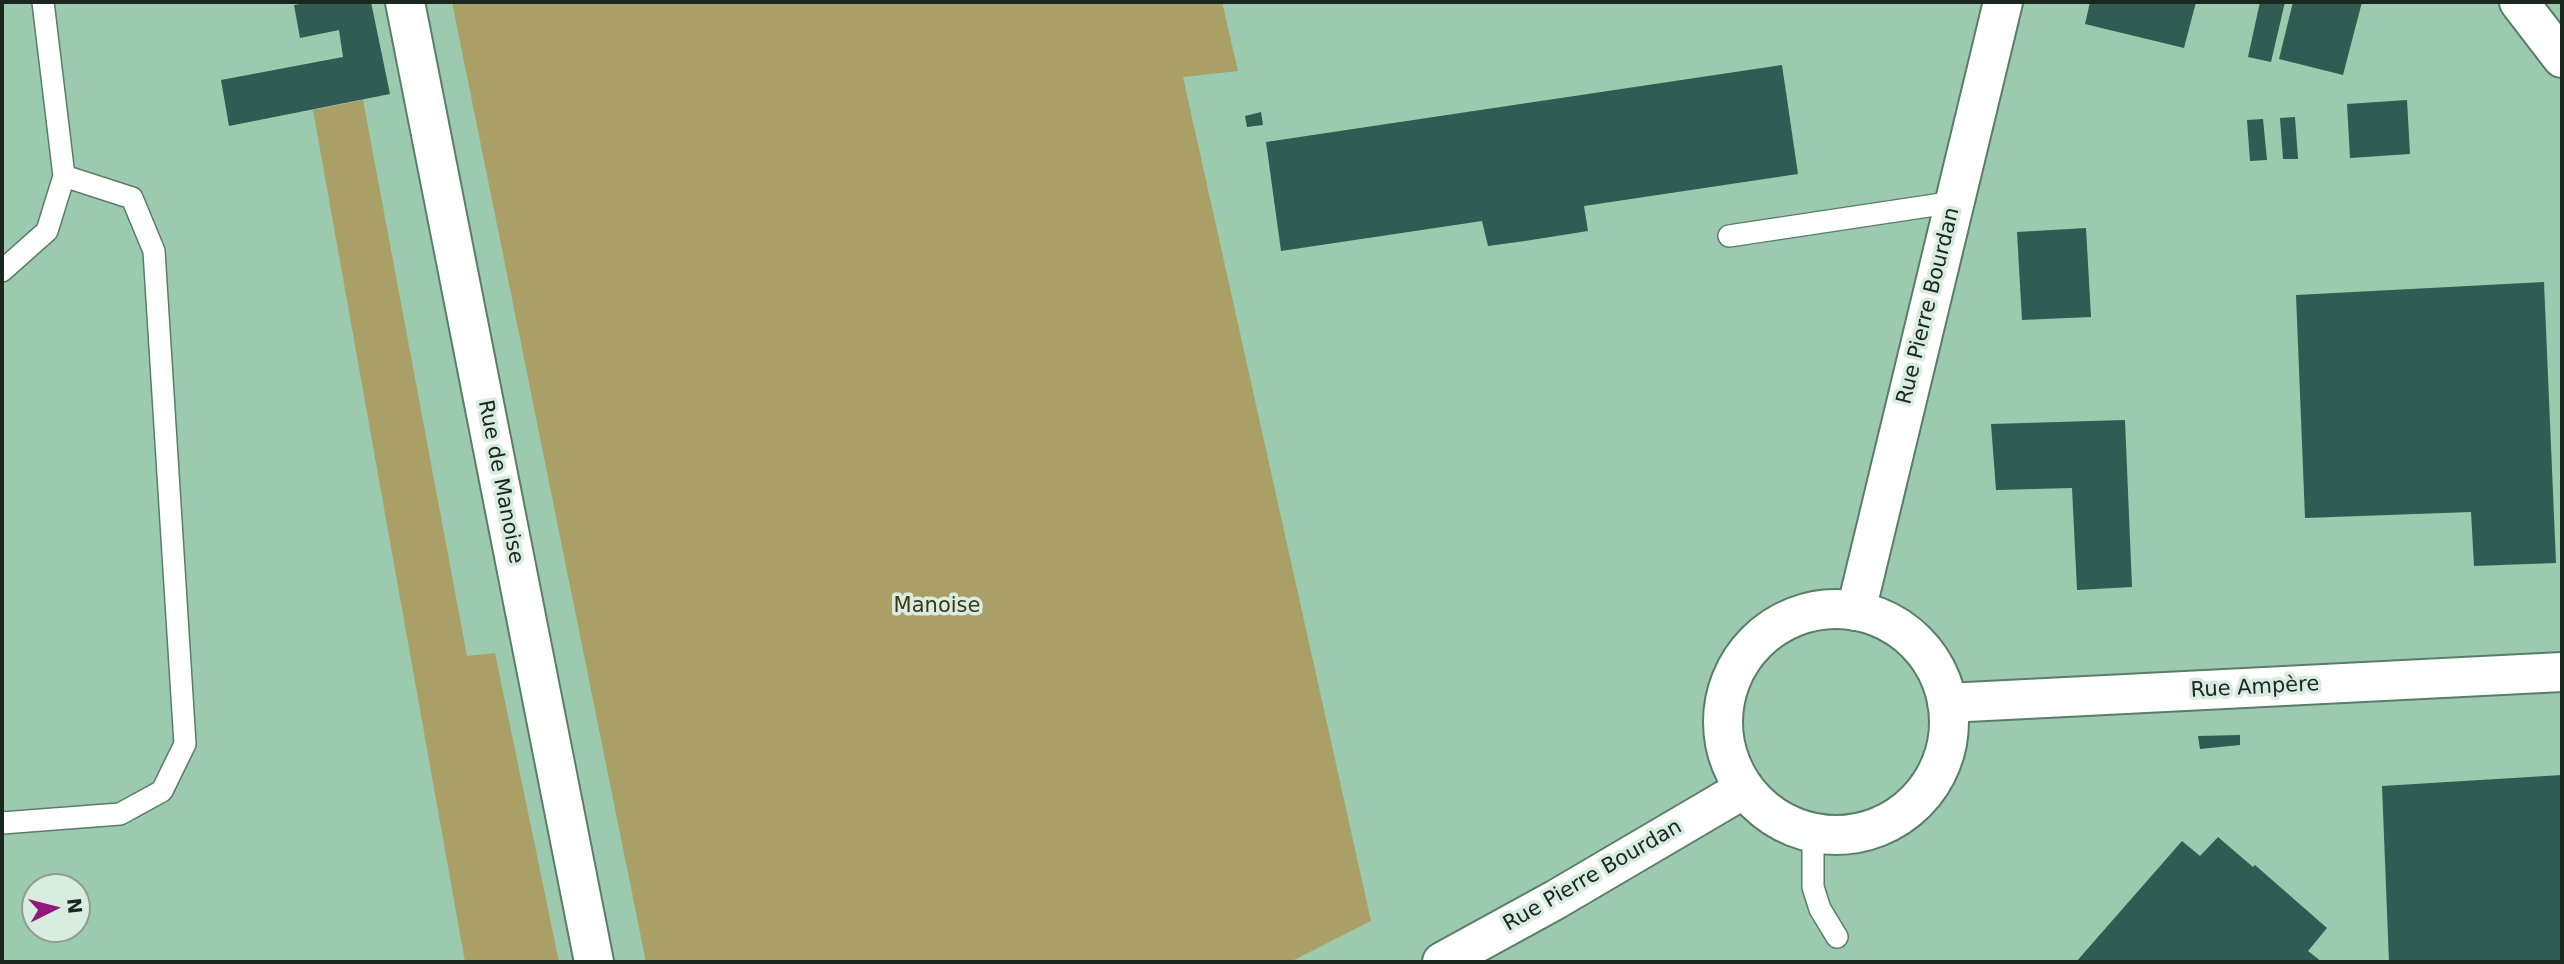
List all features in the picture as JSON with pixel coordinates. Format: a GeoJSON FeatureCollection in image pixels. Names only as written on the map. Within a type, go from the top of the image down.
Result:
{"type":"FeatureCollection","features":[{"type":"Feature","properties":{"kind":"street","name":"Rue de Manoise"},"geometry":{"type":"LineString","coordinates":[[405,2],[594,962]]}},
{"type":"Feature","properties":{"kind":"street","name":"Rue Pierre Bourdan"},"geometry":{"type":"LineString","coordinates":[[1856,611],[2003,2]]}},
{"type":"Feature","properties":{"kind":"street"},"geometry":{"type":"LineString","coordinates":[[2519,2],[2562,58]]}},
{"type":"Feature","properties":{"kind":"street"},"geometry":{"type":"LineString","coordinates":[[1822,610],[1856,611],[1892,624],[1922,649],[1936,670],[1947,703],[1949,723],[1945,751],[1934,778],[1917,801],[1895,818],[1869,831],[1841,835],[1813,833],[1793,827],[1759,805],[1744,789],[1729,760],[1723,726],[1727,693],[1740,662],[1762,636],[1790,618],[1822,610]]}},
{"type":"Feature","properties":{"kind":"street","name":"Rue Ampère"},"geometry":{"type":"LineString","coordinates":[[1947,703],[2562,672]]}},
{"type":"Feature","properties":{"kind":"street","name":"Rue Pierre Bourdan"},"geometry":{"type":"LineString","coordinates":[[1442,962],[1555,900],[1744,789]]}},
{"type":"Feature","properties":{"kind":"lane"},"geometry":{"type":"LineString","coordinates":[[2,271],[47,231],[65,176],[44,2]]}},
{"type":"Feature","properties":{"kind":"lane"},"geometry":{"type":"LineString","coordinates":[[2,823],[120,814],[162,791],[186,744],[154,251],[132,198],[65,176]]}},
{"type":"Feature","properties":{"kind":"lane"},"geometry":{"type":"LineString","coordinates":[[1729,236],[1955,202]]}},
{"type":"Feature","properties":{"kind":"lane"},"geometry":{"type":"LineString","coordinates":[[1813,833],[1813,887],[1820,909],[1838,937]]}},
{"type":"Feature","properties":{"kind":"shaded area"},"geometry":{"type":"Polygon","coordinates":[[[2,2],[2562,2],[2562,962],[2,962],[2,2]]]}},
{"type":"Feature","properties":{"kind":"green space","name":"Manoise"},"geometry":{"type":"Polygon","coordinates":[[[452,2],[1222,2],[1238,71],[1183,77],[1371,921],[1290,962],[646,962],[452,2]]]}},
{"type":"Feature","properties":{"kind":"green space"},"geometry":{"type":"Polygon","coordinates":[[[363,100],[467,656],[495,653],[559,962],[465,962],[313,110],[363,100]]]}},
{"type":"Feature","properties":{"kind":"building"},"geometry":{"type":"Polygon","coordinates":[[[310,2],[371,2],[390,94],[229,126],[221,80],[343,57],[339,30],[300,38],[294,5],[310,2]]]}},
{"type":"Feature","properties":{"kind":"building"},"geometry":{"type":"Polygon","coordinates":[[[2090,2],[2196,2],[2184,48],[2085,24],[2090,2]]]}},
{"type":"Feature","properties":{"kind":"building"},"geometry":{"type":"Polygon","coordinates":[[[2260,2],[2285,2],[2271,62],[2248,57],[2260,2]]]}},
{"type":"Feature","properties":{"kind":"building"},"geometry":{"type":"Polygon","coordinates":[[[2293,2],[2362,2],[2343,75],[2279,59],[2293,2]]]}},
{"type":"Feature","properties":{"kind":"building"},"geometry":{"type":"Polygon","coordinates":[[[1782,65],[1798,174],[1584,206],[1588,231],[1525,241],[1488,246],[1482,221],[1281,251],[1266,142],[1782,65]]]}},
{"type":"Feature","properties":{"kind":"building"},"geometry":{"type":"Polygon","coordinates":[[[2407,100],[2410,154],[2350,158],[2347,104],[2407,100]]]}},
{"type":"Feature","properties":{"kind":"building"},"geometry":{"type":"Polygon","coordinates":[[[1261,112],[1263,125],[1247,127],[1245,116],[1261,112]]]}},
{"type":"Feature","properties":{"kind":"building"},"geometry":{"type":"Polygon","coordinates":[[[2295,117],[2298,159],[2283,159],[2280,118],[2295,117]]]}},
{"type":"Feature","properties":{"kind":"building"},"geometry":{"type":"Polygon","coordinates":[[[2263,119],[2267,160],[2250,161],[2247,120],[2263,119]]]}},
{"type":"Feature","properties":{"kind":"building"},"geometry":{"type":"Polygon","coordinates":[[[2086,228],[2091,317],[2022,320],[2017,232],[2086,228]]]}},
{"type":"Feature","properties":{"kind":"building"},"geometry":{"type":"Polygon","coordinates":[[[2544,282],[2556,563],[2474,566],[2471,512],[2305,518],[2296,295],[2544,282]]]}},
{"type":"Feature","properties":{"kind":"building"},"geometry":{"type":"Polygon","coordinates":[[[2125,420],[2132,587],[2077,590],[2072,488],[1996,490],[1991,424],[2125,420]]]}},
{"type":"Feature","properties":{"kind":"building"},"geometry":{"type":"Polygon","coordinates":[[[2240,735],[2240,745],[2200,749],[2198,736],[2240,735]]]}},
{"type":"Feature","properties":{"kind":"building"},"geometry":{"type":"Polygon","coordinates":[[[2562,775],[2562,962],[2389,962],[2382,786],[2562,775]]]}},
{"type":"Feature","properties":{"kind":"building"},"geometry":{"type":"Polygon","coordinates":[[[2218,837],[2253,867],[2255,865],[2327,928],[2308,951],[2322,962],[2076,962],[2182,841],[2200,856],[2218,837]]]}}]}
